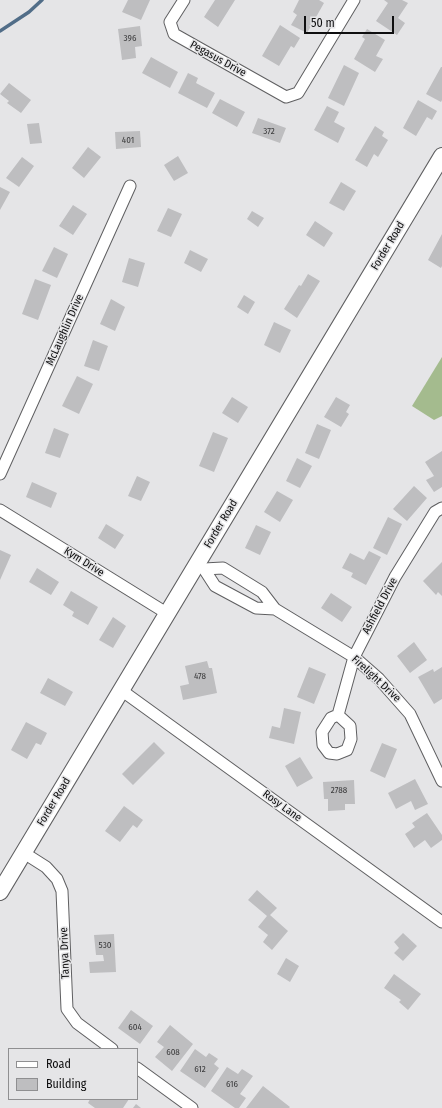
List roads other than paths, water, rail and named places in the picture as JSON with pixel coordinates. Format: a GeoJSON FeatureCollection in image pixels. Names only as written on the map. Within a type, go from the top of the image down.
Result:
{"type":"FeatureCollection","features":[{"type":"Feature","properties":{"kind":"main road","name":"Forder Road"},"geometry":{"type":"LineString","coordinates":[[0,892],[121,690],[168,614],[200,567],[442,156]]}},
{"type":"Feature","properties":{"kind":"street","name":"Pegasus Drive"},"geometry":{"type":"LineString","coordinates":[[184,0],[170,22],[174,34],[286,97],[298,93],[354,0]]}},
{"type":"Feature","properties":{"kind":"street","name":"McLaughlin Drive"},"geometry":{"type":"LineString","coordinates":[[0,474],[130,186]]}},
{"type":"Feature","properties":{"kind":"street","name":"Kym Drive"},"geometry":{"type":"LineString","coordinates":[[0,510],[168,614]]}},
{"type":"Feature","properties":{"kind":"street","name":"Ashfield Drive"},"geometry":{"type":"LineString","coordinates":[[338,715],[354,657],[394,577],[440,513]]}},
{"type":"Feature","properties":{"kind":"street","name":"Firelight Drive"},"geometry":{"type":"LineString","coordinates":[[200,567],[223,568],[262,592],[274,609],[354,657],[379,679],[410,714],[442,781]]}},
{"type":"Feature","properties":{"kind":"street","name":"Firelight Drive"},"geometry":{"type":"LineString","coordinates":[[200,567],[215,586],[256,608],[274,609]]}},
{"type":"Feature","properties":{"kind":"street","name":"Rosy Lane"},"geometry":{"type":"LineString","coordinates":[[121,690],[442,922]]}},
{"type":"Feature","properties":{"kind":"street","name":"Tanya Drive"},"geometry":{"type":"LineString","coordinates":[[24,853],[46,867],[57,879],[62,891],[67,1009],[77,1023],[111,1048]]}},
{"type":"Feature","properties":{"kind":"street"},"geometry":{"type":"LineString","coordinates":[[138,1069],[192,1108]]}},
{"type":"Feature","properties":{"kind":"waterway"},"geometry":{"type":"LineString","coordinates":[[0,31],[29,12],[42,0]]}}]}
